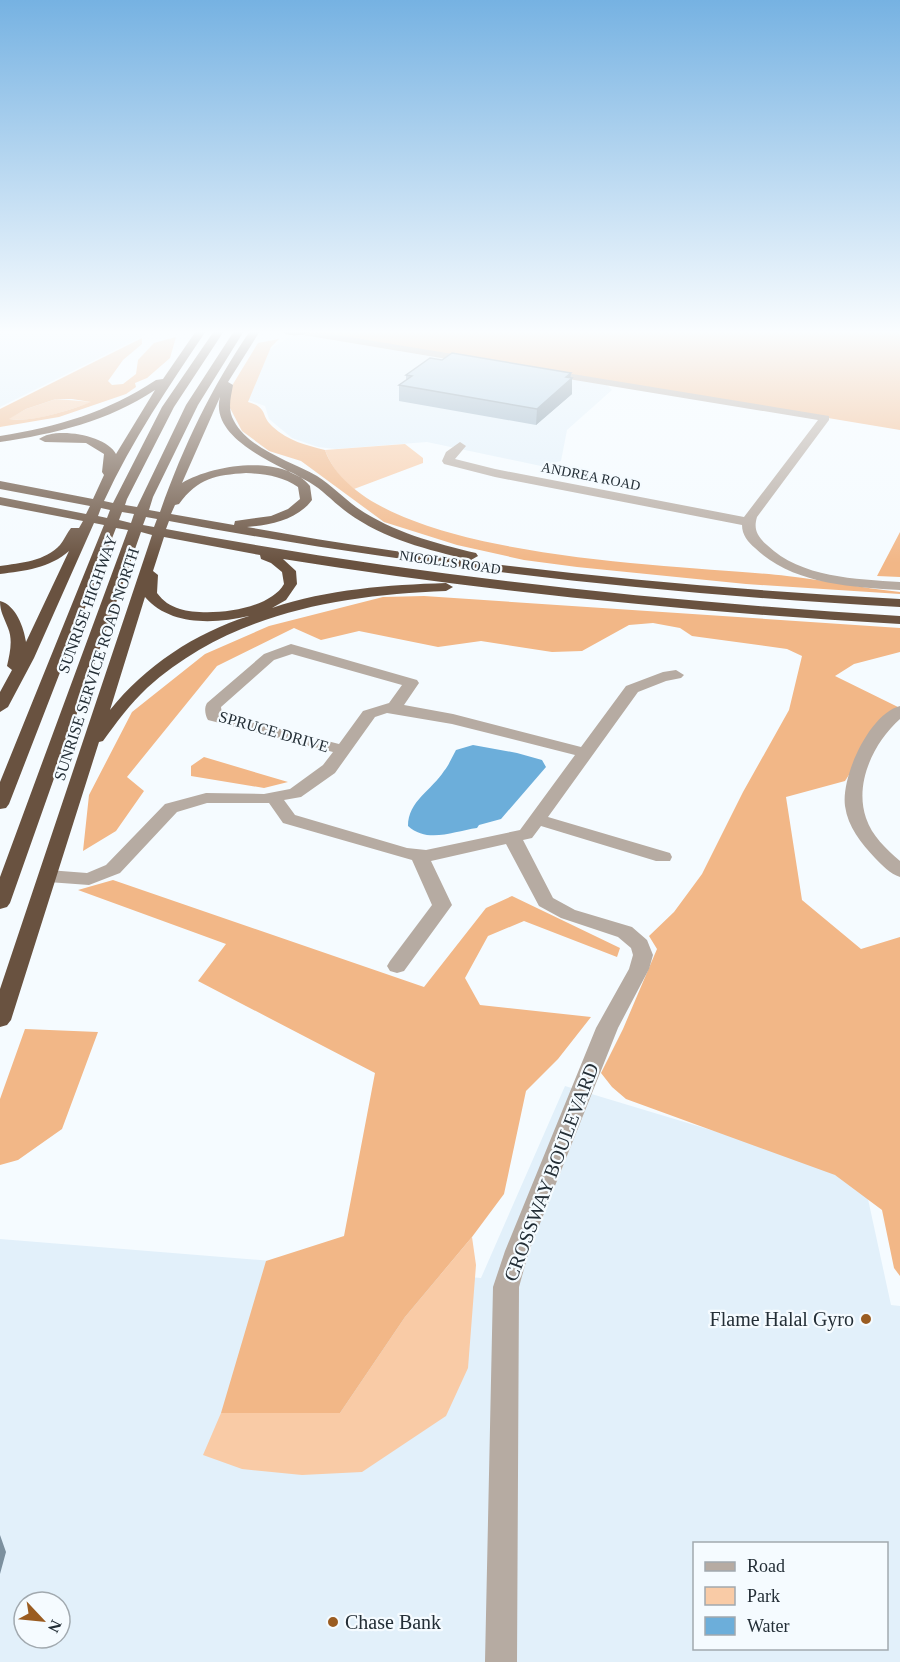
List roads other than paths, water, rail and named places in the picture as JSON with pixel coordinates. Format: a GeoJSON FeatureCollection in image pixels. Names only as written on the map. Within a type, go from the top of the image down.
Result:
{"type":"FeatureCollection","features":[{"type":"Feature","properties":{"kind":"highway"},"geometry":{"type":"LineString","coordinates":[[0,439],[52,429],[113,409]]}},
{"type":"Feature","properties":{"kind":"highway"},"geometry":{"type":"LineString","coordinates":[[0,707],[26,658],[94,515],[106,483],[148,409]]}},
{"type":"Feature","properties":{"kind":"highway","name":"SUNRISE HIGHWAY"},"geometry":{"type":"LineString","coordinates":[[1,799],[120,499],[167,409]]}},
{"type":"Feature","properties":{"kind":"highway","name":"SUNRISE HIGHWAY"},"geometry":{"type":"LineString","coordinates":[[0,903],[147,497],[190,409]]}},
{"type":"Feature","properties":{"kind":"highway","name":"SUNRISE SERVICE ROAD NORTH"},"geometry":{"type":"LineString","coordinates":[[0,1020],[152,555],[159,517],[209,409]]}},
{"type":"Feature","properties":{"kind":"highway"},"geometry":{"type":"LineString","coordinates":[[225,409],[236,432],[255,449],[314,479],[371,521],[410,538],[460,553],[669,587]]}},
{"type":"Feature","properties":{"kind":"highway"},"geometry":{"type":"LineString","coordinates":[[0,451],[25,442],[52,438],[92,441],[104,446],[110,453],[106,483]]}},
{"type":"Feature","properties":{"kind":"highway"},"geometry":{"type":"LineString","coordinates":[[159,517],[185,487],[218,472],[246,470],[274,472],[296,479],[306,490],[306,500],[302,505],[279,518],[246,524],[200,521]]}},
{"type":"Feature","properties":{"kind":"highway","name":"NICOLLS ROAD"},"geometry":{"type":"LineString","coordinates":[[0,483],[159,517],[200,521],[430,561],[669,587],[900,603]]}},
{"type":"Feature","properties":{"kind":"highway"},"geometry":{"type":"LineString","coordinates":[[0,501],[53,513]]}},
{"type":"Feature","properties":{"kind":"highway"},"geometry":{"type":"LineString","coordinates":[[0,511],[53,513]]}},
{"type":"Feature","properties":{"kind":"highway","name":"NICOLLS ROAD"},"geometry":{"type":"LineString","coordinates":[[53,513],[94,515],[183,536],[400,572],[576,594],[794,614],[900,620]]}},
{"type":"Feature","properties":{"kind":"highway"},"geometry":{"type":"LineString","coordinates":[[0,570],[29,565],[57,553],[66,546],[71,535],[94,515]]}},
{"type":"Feature","properties":{"kind":"highway"},"geometry":{"type":"LineString","coordinates":[[152,555],[148,590],[152,599],[161,607],[186,615],[229,615],[252,611],[277,600],[290,587],[292,582],[290,572],[278,561],[206,540]]}},
{"type":"Feature","properties":{"kind":"highway"},"geometry":{"type":"LineString","coordinates":[[88,752],[119,709],[153,674],[202,642],[264,616],[333,598],[397,589],[457,587],[576,594]]}},
{"type":"Feature","properties":{"kind":"highway"},"geometry":{"type":"LineString","coordinates":[[0,605],[11,617],[19,636],[19,650],[9,688]]}},
{"type":"Feature","properties":{"kind":"street"},"geometry":{"type":"LineString","coordinates":[[767,409],[825,418],[749,522],[749,532],[759,546],[786,564],[830,578],[900,586]]}},
{"type":"Feature","properties":{"kind":"street","name":"ANDREA ROAD"},"geometry":{"type":"LineString","coordinates":[[460,446],[450,455],[448,461],[495,473],[749,522]]}},
{"type":"Feature","properties":{"kind":"street","name":"SPRUCE DRIVE"},"geometry":{"type":"LineString","coordinates":[[343,750],[214,717],[213,706],[269,657],[291,649],[411,683],[394,708]]}},
{"type":"Feature","properties":{"kind":"street"},"geometry":{"type":"LineString","coordinates":[[273,797],[290,819],[406,854],[426,856],[526,834],[632,689],[663,677],[676,675]]}},
{"type":"Feature","properties":{"kind":"street","name":"SPRUCE DRIVE"},"geometry":{"type":"LineString","coordinates":[[48,876],[89,879],[113,869],[171,808],[207,798],[273,797],[295,793],[329,769],[369,714],[394,708],[453,719],[585,753]]}},
{"type":"Feature","properties":{"kind":"street"},"geometry":{"type":"LineString","coordinates":[[900,711],[886,721],[874,736],[854,784],[852,802],[858,821],[870,842],[900,871]]}},
{"type":"Feature","properties":{"kind":"street"},"geometry":{"type":"LineString","coordinates":[[537,819],[663,856]]}},
{"type":"Feature","properties":{"kind":"street","name":"CROSSWAY BOULEVARD"},"geometry":{"type":"LineString","coordinates":[[501,1662],[504,1329],[508,1276],[607,1028],[639,969],[644,955],[640,945],[624,932],[561,911],[546,902],[531,878],[512,837]]}},
{"type":"Feature","properties":{"kind":"street"},"geometry":{"type":"LineString","coordinates":[[397,966],[442,905],[419,855]]}},
{"type":"Feature","properties":{"kind":"water"},"geometry":{"type":"Polygon","coordinates":[[[473,745],[542,760],[546,767],[501,819],[479,825],[477,828],[441,835],[424,834],[408,826],[409,817],[416,803],[439,778],[456,750],[473,745]]]}},
{"type":"Feature","properties":{"kind":"place","name":"Flame Halal Gyro"},"geometry":{"type":"Point","coordinates":[866,1319]}},
{"type":"Feature","properties":{"kind":"place","name":"Chase Bank"},"geometry":{"type":"Point","coordinates":[333,1622]}}]}
